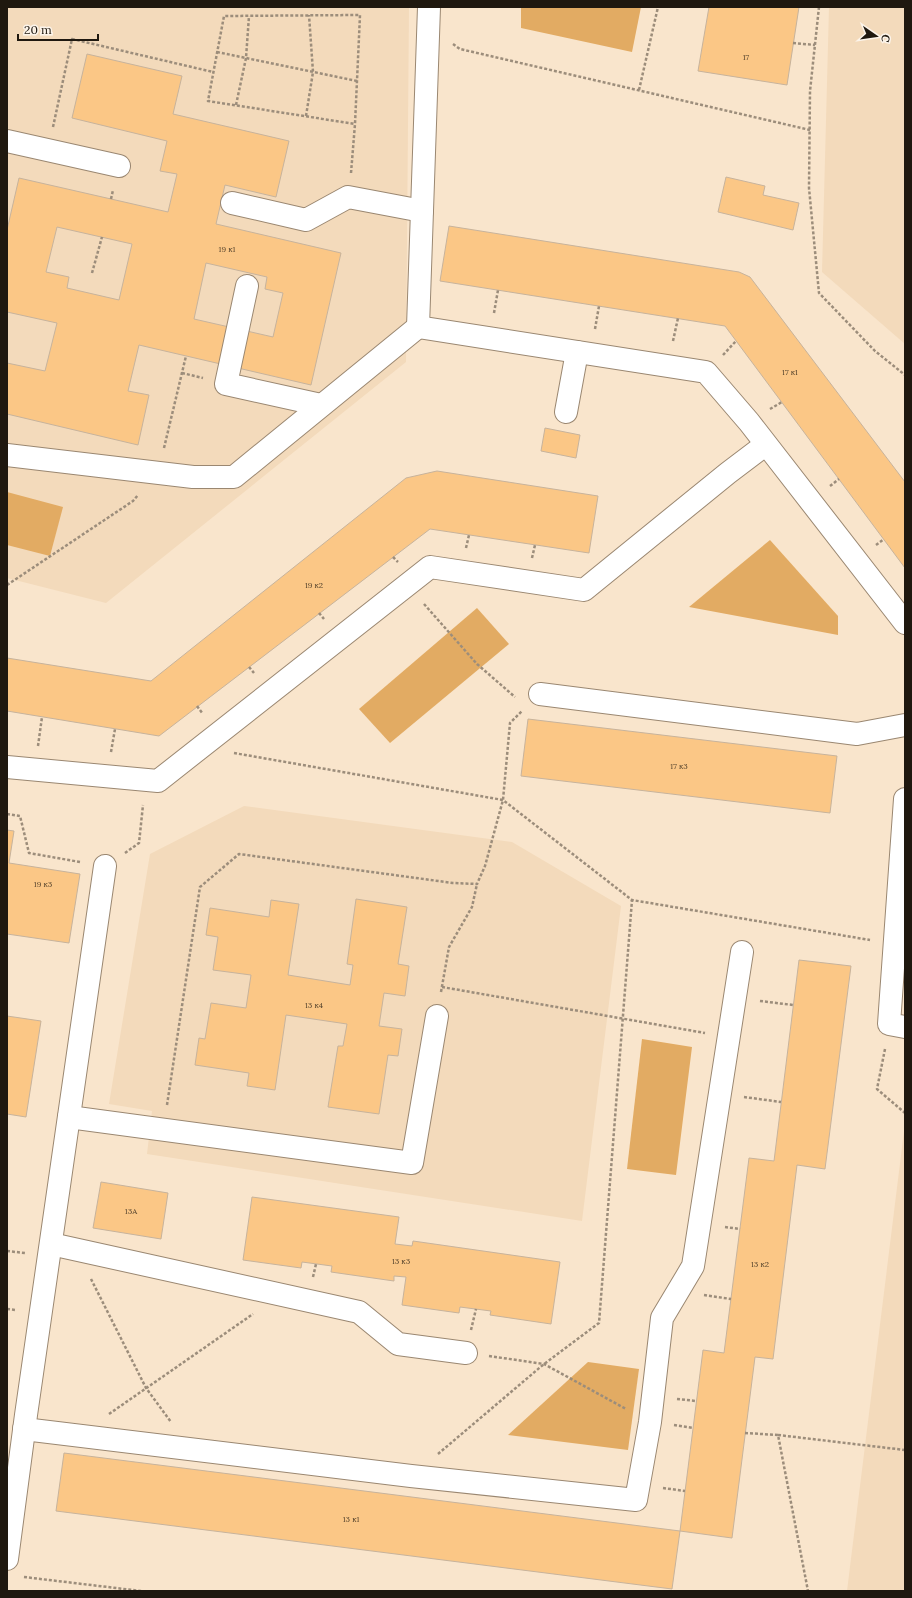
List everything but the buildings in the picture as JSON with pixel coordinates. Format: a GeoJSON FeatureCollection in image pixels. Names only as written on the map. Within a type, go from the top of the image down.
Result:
{"type":"FeatureCollection","features":[{"type":"Feature","properties":{"kind":"lane"},"geometry":{"type":"LineString","coordinates":[[418,327],[429,7]]}},
{"type":"Feature","properties":{"kind":"lane"},"geometry":{"type":"LineString","coordinates":[[7,141],[119,166]]}},
{"type":"Feature","properties":{"kind":"lane"},"geometry":{"type":"LineString","coordinates":[[232,203],[306,220],[348,197],[422,211]]}},
{"type":"Feature","properties":{"kind":"lane"},"geometry":{"type":"LineString","coordinates":[[247,286],[226,384],[321,406]]}},
{"type":"Feature","properties":{"kind":"lane"},"geometry":{"type":"LineString","coordinates":[[7,455],[193,477],[234,477],[418,327],[706,372],[749,422],[765,445],[905,623]]}},
{"type":"Feature","properties":{"kind":"lane"},"geometry":{"type":"LineString","coordinates":[[566,412],[577,352]]}},
{"type":"Feature","properties":{"kind":"lane"},"geometry":{"type":"LineString","coordinates":[[7,767],[158,781],[430,567],[584,590],[728,473],[765,445]]}},
{"type":"Feature","properties":{"kind":"lane"},"geometry":{"type":"LineString","coordinates":[[540,694],[857,734],[905,725]]}},
{"type":"Feature","properties":{"kind":"lane"},"geometry":{"type":"LineString","coordinates":[[897,1026],[895,944],[905,799]]}},
{"type":"Feature","properties":{"kind":"lane"},"geometry":{"type":"LineString","coordinates":[[7,1559],[24,1430],[106,866]]}},
{"type":"Feature","properties":{"kind":"lane"},"geometry":{"type":"LineString","coordinates":[[24,1430],[411,1476],[636,1500],[650,1422],[662,1318],[693,1266],[742,952]]}},
{"type":"Feature","properties":{"kind":"lane"},"geometry":{"type":"LineString","coordinates":[[70,1117],[412,1163],[437,1016]]}},
{"type":"Feature","properties":{"kind":"lane"},"geometry":{"type":"LineString","coordinates":[[51,1244],[359,1312],[398,1344],[466,1353]]}},
{"type":"Feature","properties":{"kind":"path"},"geometry":{"type":"LineString","coordinates":[[639,90],[658,7]]}},
{"type":"Feature","properties":{"kind":"path"},"geometry":{"type":"LineString","coordinates":[[819,7],[810,91],[809,188],[819,293],[875,351],[905,375]]}},
{"type":"Feature","properties":{"kind":"path"},"geometry":{"type":"LineString","coordinates":[[306,116],[313,72],[309,15]]}},
{"type":"Feature","properties":{"kind":"path"},"geometry":{"type":"LineString","coordinates":[[348,197],[355,124],[360,15],[224,16],[208,101],[355,124]]}},
{"type":"Feature","properties":{"kind":"path"},"geometry":{"type":"LineString","coordinates":[[236,105],[246,58],[249,16]]}},
{"type":"Feature","properties":{"kind":"path"},"geometry":{"type":"LineString","coordinates":[[48,150],[72,39],[214,72]]}},
{"type":"Feature","properties":{"kind":"path"},"geometry":{"type":"LineString","coordinates":[[449,41],[460,48],[810,130]]}},
{"type":"Feature","properties":{"kind":"path"},"geometry":{"type":"LineString","coordinates":[[793,43],[815,45]]}},
{"type":"Feature","properties":{"kind":"path"},"geometry":{"type":"LineString","coordinates":[[217,52],[357,81]]}},
{"type":"Feature","properties":{"kind":"path"},"geometry":{"type":"LineString","coordinates":[[92,273],[102,237]]}},
{"type":"Feature","properties":{"kind":"path"},"geometry":{"type":"LineString","coordinates":[[158,473],[186,356]]}},
{"type":"Feature","properties":{"kind":"path"},"geometry":{"type":"LineString","coordinates":[[7,585],[133,501]]}},
{"type":"Feature","properties":{"kind":"path"},"geometry":{"type":"LineString","coordinates":[[407,585],[477,664],[521,702]]}},
{"type":"Feature","properties":{"kind":"path"},"geometry":{"type":"LineString","coordinates":[[437,1016],[449,948],[472,907],[477,884],[485,866],[503,800],[510,723]]}},
{"type":"Feature","properties":{"kind":"path"},"geometry":{"type":"LineString","coordinates":[[200,747],[503,800],[632,900],[895,944]]}},
{"type":"Feature","properties":{"kind":"path"},"geometry":{"type":"LineString","coordinates":[[139,843],[147,779]]}},
{"type":"Feature","properties":{"kind":"path"},"geometry":{"type":"LineString","coordinates":[[7,814],[20,816],[29,853],[106,866]]}},
{"type":"Feature","properties":{"kind":"path"},"geometry":{"type":"LineString","coordinates":[[163,1129],[200,887],[239,854],[453,883],[477,884]]}},
{"type":"Feature","properties":{"kind":"path"},"geometry":{"type":"LineString","coordinates":[[411,1476],[544,1364],[599,1323],[632,900]]}},
{"type":"Feature","properties":{"kind":"path"},"geometry":{"type":"LineString","coordinates":[[442,986],[729,1037]]}},
{"type":"Feature","properties":{"kind":"path"},"geometry":{"type":"LineString","coordinates":[[735,998],[793,1005]]}},
{"type":"Feature","properties":{"kind":"path"},"geometry":{"type":"LineString","coordinates":[[897,1026],[877,1089],[905,1113]]}},
{"type":"Feature","properties":{"kind":"path"},"geometry":{"type":"LineString","coordinates":[[720,1095],[781,1102]]}},
{"type":"Feature","properties":{"kind":"path"},"geometry":{"type":"LineString","coordinates":[[76,1249],[146,1388],[192,1450]]}},
{"type":"Feature","properties":{"kind":"path"},"geometry":{"type":"LineString","coordinates":[[78,1436],[282,1295]]}},
{"type":"Feature","properties":{"kind":"path"},"geometry":{"type":"LineString","coordinates":[[476,1309],[466,1353],[544,1364],[650,1422]]}},
{"type":"Feature","properties":{"kind":"path"},"geometry":{"type":"LineString","coordinates":[[745,1434],[778,1435],[905,1450]]}},
{"type":"Feature","properties":{"kind":"path"},"geometry":{"type":"LineString","coordinates":[[778,1435],[808,1591]]}},
{"type":"Feature","properties":{"kind":"path"},"geometry":{"type":"LineString","coordinates":[[23,1577],[141,1591]]}},
{"type":"Feature","properties":{"kind":"shaded area"},"geometry":{"type":"Polygon","coordinates":[[[7,7],[409,7],[406,362],[106,603],[7,578],[7,7]]]}},
{"type":"Feature","properties":{"kind":"shaded area"},"geometry":{"type":"Polygon","coordinates":[[[521,7],[641,7],[632,52],[521,28],[521,7]]]}},
{"type":"Feature","properties":{"kind":"shaded area"},"geometry":{"type":"Polygon","coordinates":[[[829,7],[905,7],[905,344],[822,272],[829,7]]]}},
{"type":"Feature","properties":{"kind":"shaded area"},"geometry":{"type":"Polygon","coordinates":[[[7,492],[63,507],[50,556],[7,545],[7,492]]]}},
{"type":"Feature","properties":{"kind":"shaded area"},"geometry":{"type":"Polygon","coordinates":[[[770,540],[838,616],[838,635],[689,607],[770,540]]]}},
{"type":"Feature","properties":{"kind":"shaded area"},"geometry":{"type":"Polygon","coordinates":[[[477,608],[509,644],[390,743],[359,709],[477,608]]]}},
{"type":"Feature","properties":{"kind":"shaded area"},"geometry":{"type":"Polygon","coordinates":[[[244,806],[512,842],[621,906],[582,1221],[147,1154],[152,1111],[109,1104],[150,854],[244,806]]]}},
{"type":"Feature","properties":{"kind":"shaded area"},"geometry":{"type":"Polygon","coordinates":[[[642,1039],[692,1047],[676,1175],[627,1169],[642,1039]]]}},
{"type":"Feature","properties":{"kind":"shaded area"},"geometry":{"type":"Polygon","coordinates":[[[905,1123],[905,1591],[847,1591],[905,1123]]]}},
{"type":"Feature","properties":{"kind":"shaded area"},"geometry":{"type":"Polygon","coordinates":[[[588,1362],[639,1369],[628,1450],[508,1435],[588,1362]]]}}]}
